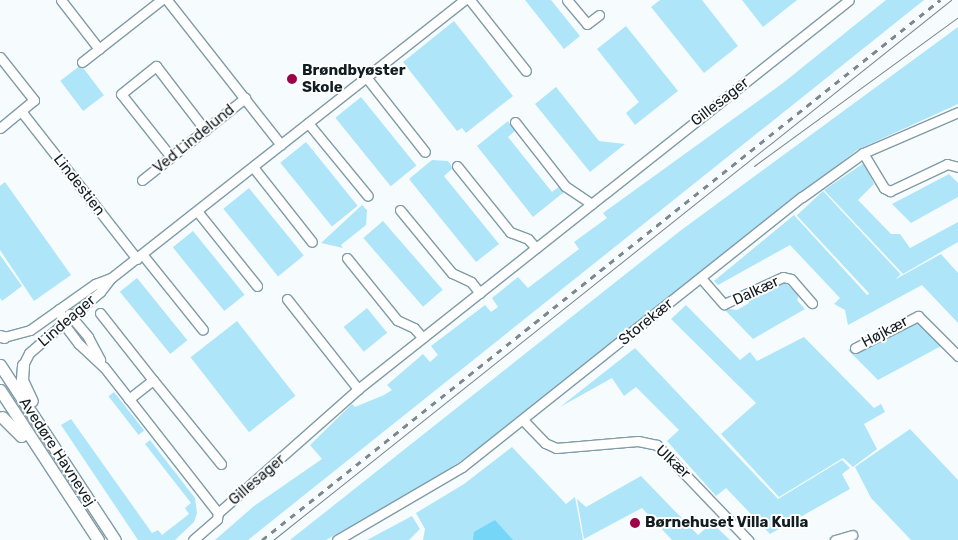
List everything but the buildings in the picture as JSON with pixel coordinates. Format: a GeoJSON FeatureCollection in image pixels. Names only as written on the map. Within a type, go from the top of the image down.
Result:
{"type":"FeatureCollection","features":[{"type":"Feature","properties":{"kind":"street"},"geometry":{"type":"LineString","coordinates":[[61,0],[99,49]]}},
{"type":"Feature","properties":{"kind":"street"},"geometry":{"type":"LineString","coordinates":[[82,62],[161,0]]}},
{"type":"Feature","properties":{"kind":"street","name":"Ved Lindelund"},"geometry":{"type":"LineString","coordinates":[[167,0],[281,145]]}},
{"type":"Feature","properties":{"kind":"street","name":"Lindeager"},"geometry":{"type":"LineString","coordinates":[[2,336],[18,335],[111,278],[464,0]]}},
{"type":"Feature","properties":{"kind":"street"},"geometry":{"type":"LineString","coordinates":[[470,0],[526,70]]}},
{"type":"Feature","properties":{"kind":"street"},"geometry":{"type":"LineString","coordinates":[[567,0],[587,24],[599,15]]}},
{"type":"Feature","properties":{"kind":"street","name":"Gillesager"},"geometry":{"type":"LineString","coordinates":[[59,309],[63,323],[104,367],[218,513],[358,389],[849,0]]}},
{"type":"Feature","properties":{"kind":"street"},"geometry":{"type":"LineString","coordinates":[[0,57],[34,100],[0,128]]}},
{"type":"Feature","properties":{"kind":"street"},"geometry":{"type":"LineString","coordinates":[[170,157],[121,94],[156,66],[205,130]]}},
{"type":"Feature","properties":{"kind":"street"},"geometry":{"type":"LineString","coordinates":[[366,77],[425,152]]}},
{"type":"Feature","properties":{"kind":"street","name":"Ved Lindelund"},"geometry":{"type":"LineString","coordinates":[[142,180],[245,98]]}},
{"type":"Feature","properties":{"kind":"street","name":"Lindestien"},"geometry":{"type":"LineString","coordinates":[[21,112],[140,256]]}},
{"type":"Feature","properties":{"kind":"street","name":"Storekær"},"geometry":{"type":"LineString","coordinates":[[337,540],[446,478],[864,153],[958,112]]}},
{"type":"Feature","properties":{"kind":"street"},"geometry":{"type":"LineString","coordinates":[[514,122],[565,186],[592,204]]}},
{"type":"Feature","properties":{"kind":"street"},"geometry":{"type":"LineString","coordinates":[[308,123],[368,196]]}},
{"type":"Feature","properties":{"kind":"street"},"geometry":{"type":"LineString","coordinates":[[864,153],[884,188],[890,191],[947,164],[958,167]]}},
{"type":"Feature","properties":{"kind":"street"},"geometry":{"type":"LineString","coordinates":[[457,166],[510,232],[528,239],[536,248]]}},
{"type":"Feature","properties":{"kind":"street"},"geometry":{"type":"LineString","coordinates":[[253,167],[312,242]]}},
{"type":"Feature","properties":{"kind":"street"},"geometry":{"type":"LineString","coordinates":[[400,210],[452,273],[471,282],[480,293]]}},
{"type":"Feature","properties":{"kind":"street"},"geometry":{"type":"LineString","coordinates":[[197,211],[257,286]]}},
{"type":"Feature","properties":{"kind":"street"},"geometry":{"type":"LineString","coordinates":[[140,256],[203,330]]}},
{"type":"Feature","properties":{"kind":"street"},"geometry":{"type":"LineString","coordinates":[[347,258],[397,320],[414,328],[423,338]]}},
{"type":"Feature","properties":{"kind":"street","name":"Dalkær"},"geometry":{"type":"LineString","coordinates":[[701,278],[724,304],[783,277],[791,279],[812,303]]}},
{"type":"Feature","properties":{"kind":"street","name":"Lindeager"},"geometry":{"type":"LineString","coordinates":[[23,365],[29,353],[72,316],[111,278]]}},
{"type":"Feature","properties":{"kind":"street"},"geometry":{"type":"LineString","coordinates":[[287,299],[358,389]]}},
{"type":"Feature","properties":{"kind":"street","name":"Gillesager"},"geometry":{"type":"LineString","coordinates":[[59,309],[72,316],[104,367]]}},
{"type":"Feature","properties":{"kind":"street"},"geometry":{"type":"LineString","coordinates":[[100,312],[221,464]]}},
{"type":"Feature","properties":{"kind":"street","name":"Højkær"},"geometry":{"type":"LineString","coordinates":[[855,348],[918,316],[958,356]]}},
{"type":"Feature","properties":{"kind":"street","name":"Avedøre Havnevej"},"geometry":{"type":"LineString","coordinates":[[0,365],[115,540]]}},
{"type":"Feature","properties":{"kind":"street"},"geometry":{"type":"LineString","coordinates":[[23,365],[24,386],[47,424],[62,461]]}},
{"type":"Feature","properties":{"kind":"street"},"geometry":{"type":"LineString","coordinates":[[129,399],[153,380]]}},
{"type":"Feature","properties":{"kind":"street","name":"Avedøre Havnevej"},"geometry":{"type":"LineString","coordinates":[[0,390],[98,540]]}},
{"type":"Feature","properties":{"kind":"street"},"geometry":{"type":"LineString","coordinates":[[0,403],[15,426],[61,484]]}},
{"type":"Feature","properties":{"kind":"street"},"geometry":{"type":"LineString","coordinates":[[1,417],[15,426]]}},
{"type":"Feature","properties":{"kind":"street","name":"Ulkær"},"geometry":{"type":"LineString","coordinates":[[523,420],[545,444],[556,448],[654,443],[748,540]]}},
{"type":"Feature","properties":{"kind":"street"},"geometry":{"type":"LineString","coordinates":[[193,540],[217,519],[218,513]]}},
{"type":"Feature","properties":{"kind":"street"},"geometry":{"type":"LineString","coordinates":[[834,540],[852,535]]}},
{"type":"Feature","properties":{"kind":"shaded area"},"geometry":{"type":"Polygon","coordinates":[[[525,0],[551,0],[580,36],[564,49],[525,0]]]}},
{"type":"Feature","properties":{"kind":"shaded area"},"geometry":{"type":"Polygon","coordinates":[[[660,0],[702,0],[738,46],[704,73],[651,7],[660,0]]]}},
{"type":"Feature","properties":{"kind":"shaded area"},"geometry":{"type":"Polygon","coordinates":[[[742,0],[797,0],[763,27],[742,0]]]}},
{"type":"Feature","properties":{"kind":"shaded area"},"geometry":{"type":"Polygon","coordinates":[[[886,0],[924,0],[248,540],[215,540],[254,506],[322,459],[310,445],[352,404],[355,407],[392,390],[387,385],[423,354],[430,362],[438,355],[431,346],[485,305],[491,312],[498,307],[492,298],[518,277],[528,288],[579,249],[574,242],[607,218],[603,213],[783,83],[886,0]]]}},
{"type":"Feature","properties":{"kind":"shaded area"},"geometry":{"type":"Polygon","coordinates":[[[454,21],[513,96],[466,133],[462,128],[457,131],[403,62],[454,21]]]}},
{"type":"Feature","properties":{"kind":"shaded area"},"geometry":{"type":"Polygon","coordinates":[[[626,26],[678,91],[635,125],[626,113],[639,102],[597,49],[626,26]]]}},
{"type":"Feature","properties":{"kind":"shaded area"},"geometry":{"type":"Polygon","coordinates":[[[958,27],[958,104],[857,150],[511,425],[441,475],[326,540],[290,540],[680,231],[958,27]]]}},
{"type":"Feature","properties":{"kind":"shaded area"},"geometry":{"type":"Polygon","coordinates":[[[81,65],[104,95],[83,111],[60,81],[81,65]]]}},
{"type":"Feature","properties":{"kind":"shaded area"},"geometry":{"type":"Polygon","coordinates":[[[556,87],[599,141],[625,144],[590,172],[535,104],[556,87]]]}},
{"type":"Feature","properties":{"kind":"shaded area"},"geometry":{"type":"Polygon","coordinates":[[[361,97],[416,165],[391,186],[335,118],[361,97]]]}},
{"type":"Feature","properties":{"kind":"shaded area"},"geometry":{"type":"Polygon","coordinates":[[[508,121],[515,131],[508,137],[552,192],[560,186],[564,192],[533,217],[477,146],[508,121]]]}},
{"type":"Feature","properties":{"kind":"shaded area"},"geometry":{"type":"Polygon","coordinates":[[[306,142],[358,206],[332,226],[280,163],[306,142]]]}},
{"type":"Feature","properties":{"kind":"shaded area"},"geometry":{"type":"Polygon","coordinates":[[[432,160],[448,161],[453,168],[444,176],[499,244],[476,262],[409,179],[432,160]]]}},
{"type":"Feature","properties":{"kind":"shaded area"},"geometry":{"type":"Polygon","coordinates":[[[864,163],[874,184],[858,200],[891,234],[900,234],[910,248],[958,222],[958,242],[903,274],[824,190],[864,163]]]}},
{"type":"Feature","properties":{"kind":"shaded area"},"geometry":{"type":"Polygon","coordinates":[[[949,174],[958,183],[958,197],[911,223],[892,204],[949,174]]]}},
{"type":"Feature","properties":{"kind":"shaded area"},"geometry":{"type":"Polygon","coordinates":[[[5,182],[71,275],[34,301],[0,250],[0,186],[5,182]]]}},
{"type":"Feature","properties":{"kind":"shaded area"},"geometry":{"type":"Polygon","coordinates":[[[249,188],[304,256],[278,276],[223,209],[249,188]]]}},
{"type":"Feature","properties":{"kind":"shaded area"},"geometry":{"type":"Polygon","coordinates":[[[823,191],[901,274],[874,299],[797,216],[823,191]]]}},
{"type":"Feature","properties":{"kind":"shaded area"},"geometry":{"type":"Polygon","coordinates":[[[362,205],[367,210],[366,225],[341,245],[343,248],[321,243],[362,205]]]}},
{"type":"Feature","properties":{"kind":"shaded area"},"geometry":{"type":"Polygon","coordinates":[[[794,215],[867,295],[941,254],[958,273],[958,323],[922,285],[848,325],[845,310],[834,304],[840,298],[790,245],[718,285],[714,281],[794,215]]]}},
{"type":"Feature","properties":{"kind":"shaded area"},"geometry":{"type":"Polygon","coordinates":[[[383,221],[443,290],[423,307],[363,238],[383,221]]]}},
{"type":"Feature","properties":{"kind":"shaded area"},"geometry":{"type":"Polygon","coordinates":[[[193,231],[245,295],[224,311],[173,247],[193,231]]]}},
{"type":"Feature","properties":{"kind":"shaded area"},"geometry":{"type":"Polygon","coordinates":[[[0,255],[22,286],[2,301],[0,298],[0,255]]]}},
{"type":"Feature","properties":{"kind":"shaded area"},"geometry":{"type":"Polygon","coordinates":[[[137,278],[187,340],[170,354],[120,292],[137,278]]]}},
{"type":"Feature","properties":{"kind":"shaded area"},"geometry":{"type":"Polygon","coordinates":[[[784,282],[799,295],[797,300],[805,309],[753,339],[723,308],[737,310],[749,303],[747,299],[784,282]]]}},
{"type":"Feature","properties":{"kind":"shaded area"},"geometry":{"type":"Polygon","coordinates":[[[686,305],[740,360],[750,352],[757,361],[804,337],[874,408],[881,404],[885,412],[864,424],[877,449],[853,467],[843,458],[779,497],[721,434],[756,403],[671,319],[686,305]]]}},
{"type":"Feature","properties":{"kind":"shaded area"},"geometry":{"type":"Polygon","coordinates":[[[367,308],[387,333],[364,352],[344,327],[367,308]]]}},
{"type":"Feature","properties":{"kind":"shaded area"},"geometry":{"type":"Polygon","coordinates":[[[915,315],[943,345],[878,380],[848,350],[915,315]]]}},
{"type":"Feature","properties":{"kind":"shaded area"},"geometry":{"type":"Polygon","coordinates":[[[237,321],[295,396],[249,432],[191,357],[237,321]]]}},
{"type":"Feature","properties":{"kind":"shaded area"},"geometry":{"type":"Polygon","coordinates":[[[635,348],[778,499],[842,460],[850,468],[842,474],[850,489],[770,534],[726,488],[716,496],[667,441],[679,430],[636,387],[624,396],[612,378],[560,407],[635,348]]]}},
{"type":"Feature","properties":{"kind":"shaded area"},"geometry":{"type":"Polygon","coordinates":[[[114,392],[144,431],[139,435],[108,396],[114,392]]]}},
{"type":"Feature","properties":{"kind":"shaded area"},"geometry":{"type":"Polygon","coordinates":[[[71,419],[152,533],[158,530],[162,535],[189,514],[185,508],[191,503],[145,444],[150,440],[195,498],[197,513],[194,522],[175,540],[138,540],[61,425],[71,419]]]}},
{"type":"Feature","properties":{"kind":"shaded area"},"geometry":{"type":"Polygon","coordinates":[[[910,429],[958,480],[958,540],[911,540],[871,498],[855,467],[910,429]]]}},
{"type":"Feature","properties":{"kind":"shaded area"},"geometry":{"type":"Polygon","coordinates":[[[512,447],[566,504],[575,497],[583,540],[423,540],[425,529],[416,513],[464,484],[512,447]]]}},
{"type":"Feature","properties":{"kind":"shaded area"},"geometry":{"type":"Polygon","coordinates":[[[641,476],[698,535],[712,523],[730,540],[672,540],[642,508],[584,539],[577,499],[586,507],[641,476]]]}},
{"type":"Feature","properties":{"kind":"shaded area"},"geometry":{"type":"Polygon","coordinates":[[[412,516],[420,529],[409,540],[367,540],[412,516]]]}},
{"type":"Feature","properties":{"kind":"shaded area"},"geometry":{"type":"Polygon","coordinates":[[[495,520],[513,540],[473,540],[474,532],[495,520]]]}},
{"type":"Feature","properties":{"kind":"tram line"},"geometry":{"type":"LineString","coordinates":[[273,540],[951,0]]}},
{"type":"Feature","properties":{"kind":"tram line"},"geometry":{"type":"LineString","coordinates":[[754,166],[958,17]]}},
{"type":"Feature","properties":{"kind":"railway"},"geometry":{"type":"LineString","coordinates":[[262,540],[940,0]]}},
{"type":"Feature","properties":{"kind":"place","name":"Brøndbyøster Skole"},"geometry":{"type":"Point","coordinates":[292,79]}},
{"type":"Feature","properties":{"kind":"place","name":"Børnehuset Villa Kulla"},"geometry":{"type":"Point","coordinates":[635,523]}}]}
